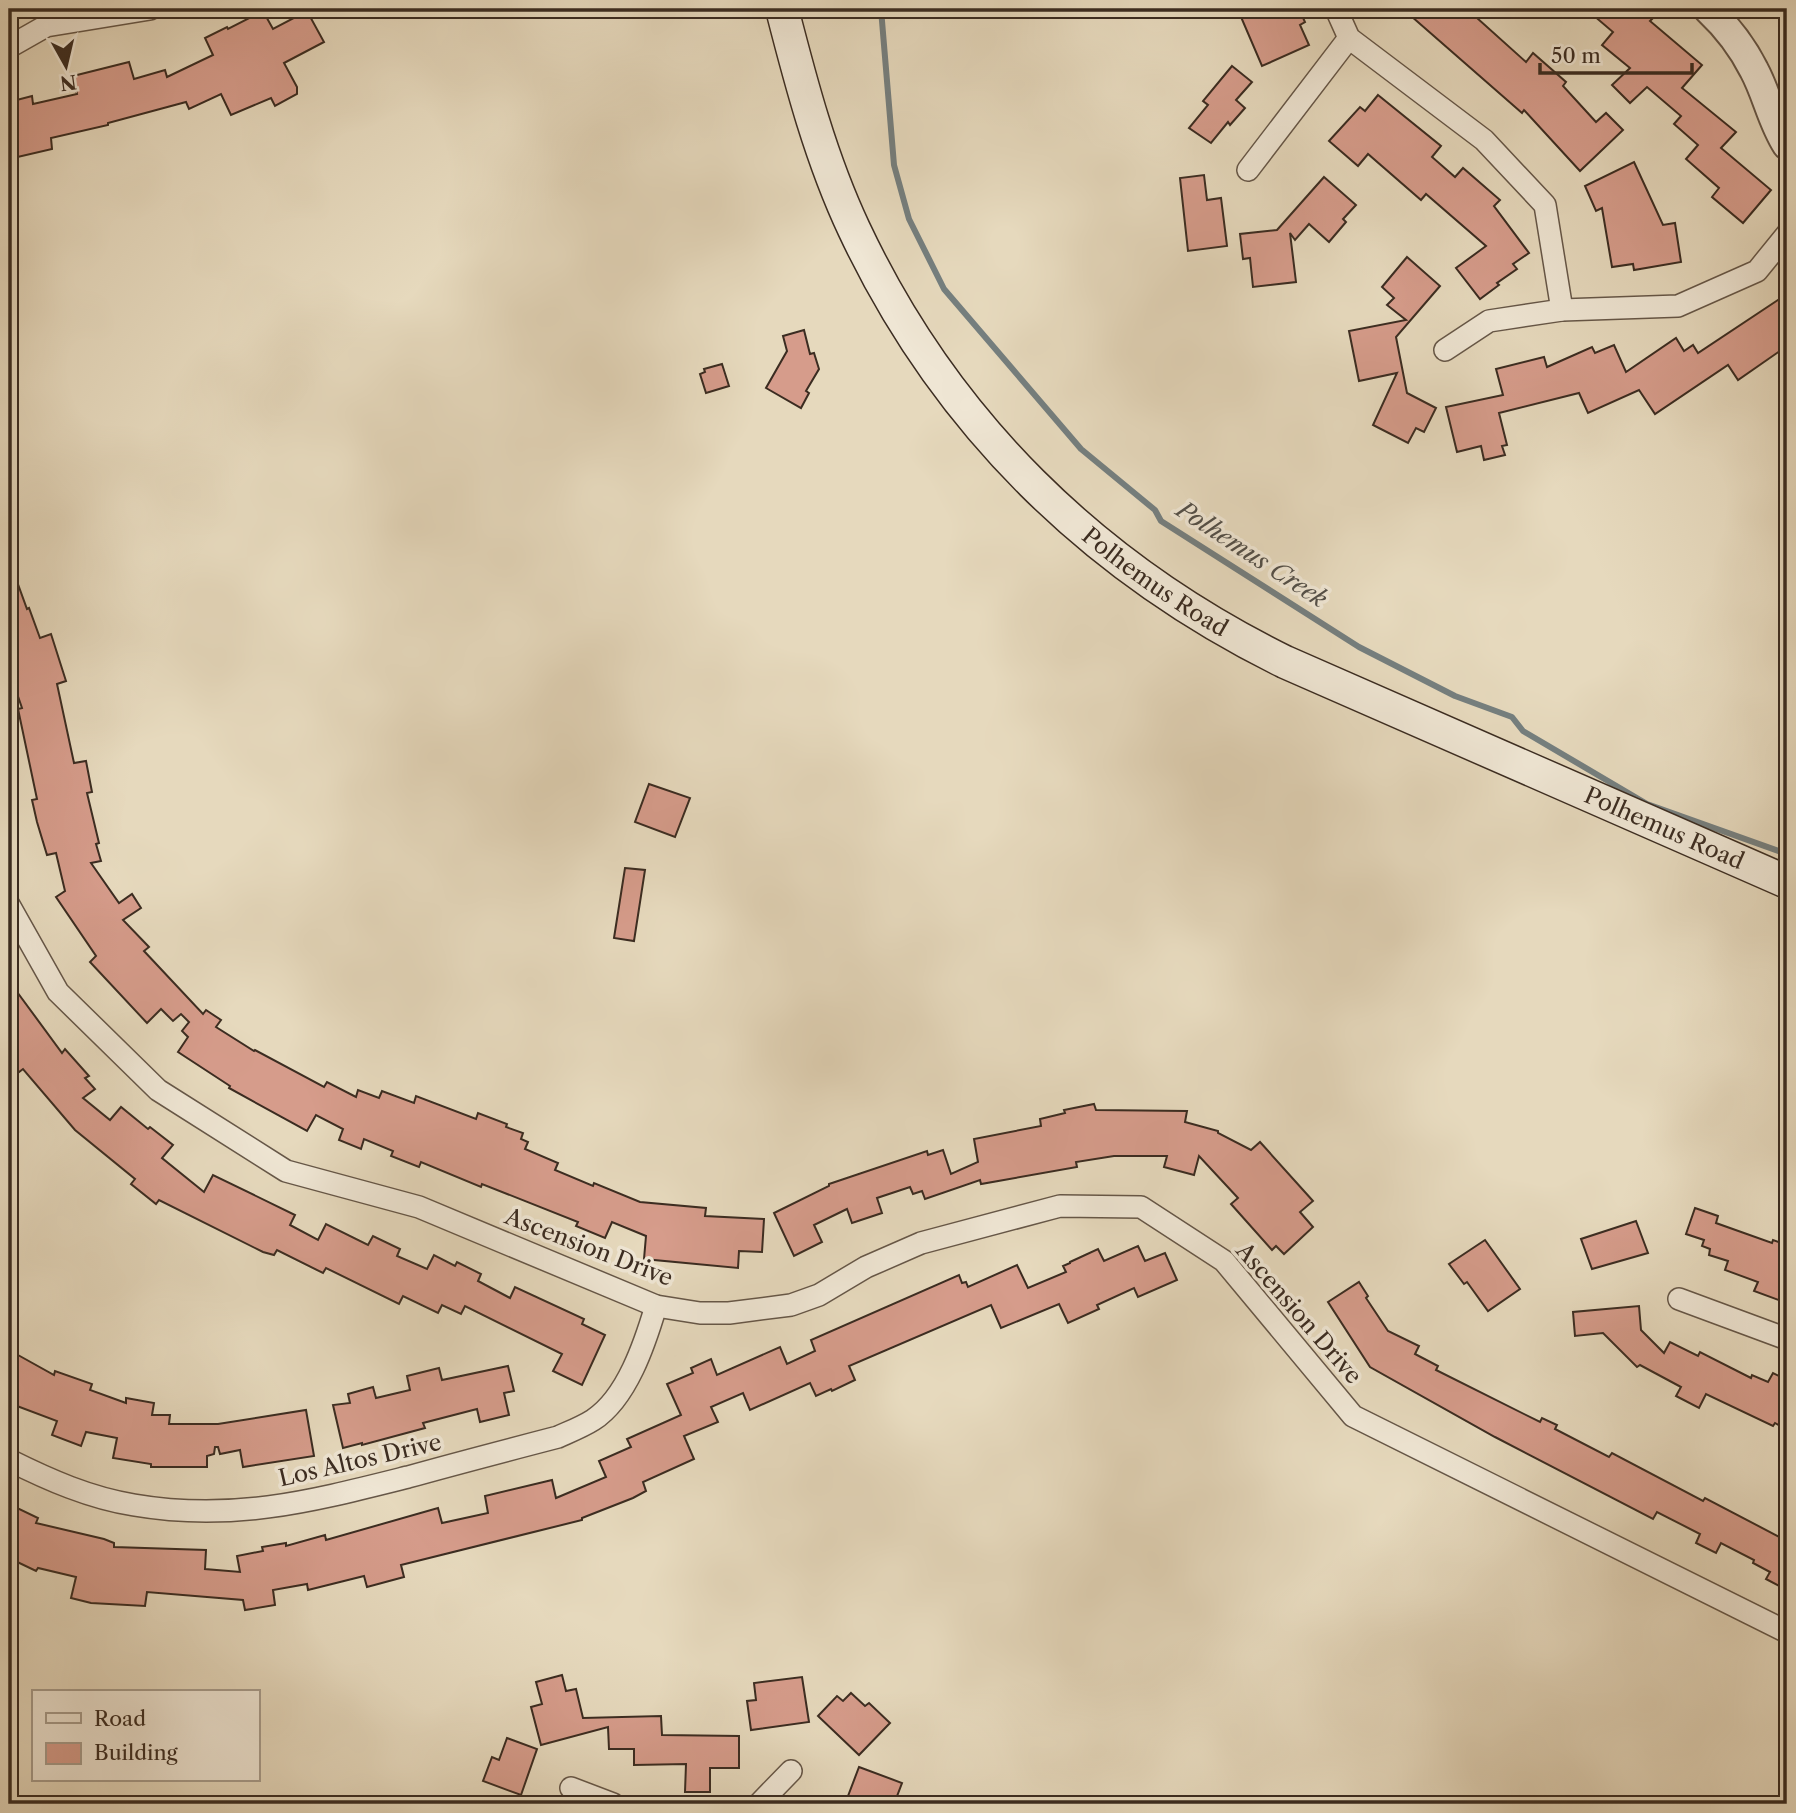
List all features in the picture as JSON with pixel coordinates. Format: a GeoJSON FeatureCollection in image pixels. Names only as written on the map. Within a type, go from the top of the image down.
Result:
{"type":"FeatureCollection","features":[{"type":"Feature","properties":{"kind":"main road","name":"Polhemus Road"},"geometry":{"type":"LineString","coordinates":[[782,9],[804,89],[839,193],[853,228],[889,297],[930,362],[974,421],[1030,482],[1092,539],[1163,592],[1242,641],[1787,882]]}},
{"type":"Feature","properties":{"kind":"street"},"geometry":{"type":"LineString","coordinates":[[9,47],[43,17],[150,9]]}},
{"type":"Feature","properties":{"kind":"street"},"geometry":{"type":"LineString","coordinates":[[1336,9],[1349,38],[1484,140],[1545,205],[1562,310]]}},
{"type":"Feature","properties":{"kind":"street"},"geometry":{"type":"LineString","coordinates":[[1708,9],[1720,20],[1754,70],[1777,130],[1787,145]]}},
{"type":"Feature","properties":{"kind":"street"},"geometry":{"type":"LineString","coordinates":[[1248,170],[1349,38]]}},
{"type":"Feature","properties":{"kind":"street"},"geometry":{"type":"LineString","coordinates":[[1445,350],[1489,321],[1562,310],[1678,306],[1757,271],[1787,234]]}},
{"type":"Feature","properties":{"kind":"street","name":"Ascension Drive"},"geometry":{"type":"LineString","coordinates":[[9,905],[58,992],[158,1090],[286,1171],[419,1207],[656,1306],[700,1313],[729,1313],[791,1305],[819,1295],[866,1267],[921,1243],[1060,1206],[1141,1207],[1224,1261],[1353,1416],[1787,1632]]}},
{"type":"Feature","properties":{"kind":"street"},"geometry":{"type":"LineString","coordinates":[[1679,1299],[1787,1339]]}},
{"type":"Feature","properties":{"kind":"street","name":"Los Altos Drive"},"geometry":{"type":"LineString","coordinates":[[9,1460],[69,1488],[132,1505],[186,1511],[231,1512],[295,1505],[558,1437],[594,1420],[621,1391],[646,1339],[656,1306]]}},
{"type":"Feature","properties":{"kind":"street"},"geometry":{"type":"LineString","coordinates":[[758,1804],[791,1771]]}},
{"type":"Feature","properties":{"kind":"street"},"geometry":{"type":"LineString","coordinates":[[571,1788],[613,1804]]}},
{"type":"Feature","properties":{"kind":"building"},"geometry":{"type":"Polygon","coordinates":[[[1259,9],[1299,9],[1305,22],[1300,25],[1309,45],[1262,66],[1241,17],[1259,9]]]}},
{"type":"Feature","properties":{"kind":"building"},"geometry":{"type":"Polygon","coordinates":[[[1403,9],[1467,9],[1526,62],[1533,53],[1566,82],[1563,86],[1596,122],[1606,113],[1623,130],[1580,171],[1524,110],[1522,113],[1403,9]]]}},
{"type":"Feature","properties":{"kind":"building"},"geometry":{"type":"Polygon","coordinates":[[[1586,9],[1642,9],[1653,18],[1650,21],[1702,65],[1682,88],[1736,132],[1721,148],[1771,190],[1743,223],[1712,197],[1719,188],[1686,159],[1698,145],[1674,124],[1681,116],[1647,87],[1630,103],[1612,85],[1630,68],[1602,45],[1613,32],[1586,9]]]}},
{"type":"Feature","properties":{"kind":"building"},"geometry":{"type":"Polygon","coordinates":[[[263,11],[273,29],[307,11],[324,42],[284,63],[297,87],[297,94],[275,106],[271,98],[231,115],[221,94],[189,109],[186,102],[108,125],[51,138],[52,149],[9,159],[9,121],[12,120],[9,102],[32,96],[33,104],[77,94],[73,76],[129,62],[134,79],[165,70],[167,77],[213,55],[205,38],[263,11]]]}},
{"type":"Feature","properties":{"kind":"building"},"geometry":{"type":"Polygon","coordinates":[[[1232,66],[1252,82],[1236,100],[1245,108],[1230,125],[1228,122],[1211,143],[1189,128],[1208,105],[1203,101],[1232,66]]]}},
{"type":"Feature","properties":{"kind":"building"},"geometry":{"type":"Polygon","coordinates":[[[1378,95],[1441,146],[1432,157],[1455,177],[1463,168],[1500,200],[1494,206],[1529,253],[1513,264],[1517,269],[1480,299],[1456,268],[1486,246],[1426,194],[1421,200],[1368,154],[1358,166],[1329,141],[1360,107],[1365,111],[1378,95]]]}},
{"type":"Feature","properties":{"kind":"building"},"geometry":{"type":"Polygon","coordinates":[[[1634,162],[1663,225],[1675,223],[1681,262],[1634,270],[1633,264],[1612,267],[1602,208],[1596,211],[1585,186],[1634,162]]]}},
{"type":"Feature","properties":{"kind":"building"},"geometry":{"type":"Polygon","coordinates":[[[1204,175],[1207,200],[1221,198],[1227,246],[1188,251],[1180,178],[1204,175]]]}},
{"type":"Feature","properties":{"kind":"building"},"geometry":{"type":"Polygon","coordinates":[[[1324,177],[1356,205],[1343,219],[1346,222],[1329,242],[1309,224],[1295,240],[1290,233],[1296,282],[1253,287],[1250,258],[1243,259],[1240,234],[1277,230],[1324,177]]]}},
{"type":"Feature","properties":{"kind":"building"},"geometry":{"type":"Polygon","coordinates":[[[1407,257],[1440,286],[1396,337],[1407,393],[1436,408],[1424,432],[1416,428],[1408,443],[1373,425],[1397,373],[1359,381],[1349,331],[1406,320],[1387,305],[1394,298],[1382,287],[1407,257]]]}},
{"type":"Feature","properties":{"kind":"building"},"geometry":{"type":"Polygon","coordinates":[[[1787,294],[1787,346],[1738,380],[1728,365],[1655,414],[1639,390],[1588,413],[1579,393],[1499,413],[1507,445],[1502,446],[1505,455],[1484,460],[1481,446],[1457,452],[1446,407],[1503,395],[1496,369],[1544,357],[1547,367],[1592,347],[1595,353],[1614,345],[1626,372],[1676,338],[1684,351],[1693,345],[1698,353],[1787,294]]]}},
{"type":"Feature","properties":{"kind":"building"},"geometry":{"type":"Polygon","coordinates":[[[804,330],[810,354],[814,353],[819,369],[806,391],[809,393],[801,408],[766,388],[787,351],[783,336],[804,330]]]}},
{"type":"Feature","properties":{"kind":"building"},"geometry":{"type":"Polygon","coordinates":[[[722,364],[729,386],[706,393],[700,374],[705,372],[704,369],[722,364]]]}},
{"type":"Feature","properties":{"kind":"building"},"geometry":{"type":"Polygon","coordinates":[[[9,565],[40,638],[51,634],[66,681],[57,684],[74,763],[86,761],[92,792],[87,793],[101,861],[91,863],[119,903],[132,894],[141,908],[123,920],[149,947],[144,951],[203,1014],[206,1010],[221,1020],[216,1027],[254,1051],[324,1087],[327,1082],[356,1097],[358,1090],[379,1098],[382,1091],[414,1103],[416,1096],[476,1119],[478,1113],[507,1124],[506,1127],[523,1133],[521,1139],[528,1142],[525,1149],[558,1163],[555,1170],[593,1186],[594,1183],[640,1202],[706,1208],[705,1216],[764,1219],[762,1252],[739,1251],[738,1268],[644,1259],[646,1236],[612,1222],[605,1238],[576,1226],[578,1222],[482,1184],[481,1187],[421,1162],[419,1167],[391,1156],[393,1151],[364,1139],[361,1149],[339,1140],[343,1129],[316,1115],[307,1131],[229,1088],[230,1086],[178,1052],[188,1037],[182,1031],[189,1022],[181,1014],[173,1021],[161,1009],[147,1023],[90,962],[96,956],[56,897],[65,891],[56,853],[47,855],[37,822],[32,800],[37,799],[18,709],[22,708],[9,670],[9,565]]]}},
{"type":"Feature","properties":{"kind":"building"},"geometry":{"type":"Polygon","coordinates":[[[649,784],[690,798],[675,837],[635,822],[649,784]]]}},
{"type":"Feature","properties":{"kind":"building"},"geometry":{"type":"Polygon","coordinates":[[[625,868],[645,870],[634,941],[614,938],[625,868]]]}},
{"type":"Feature","properties":{"kind":"building"},"geometry":{"type":"Polygon","coordinates":[[[9,981],[62,1053],[65,1049],[89,1076],[85,1078],[95,1089],[83,1098],[110,1120],[121,1107],[148,1129],[150,1127],[173,1145],[162,1158],[204,1192],[213,1175],[295,1215],[290,1225],[318,1240],[326,1224],[368,1245],[373,1236],[400,1249],[397,1256],[427,1269],[434,1255],[455,1266],[457,1262],[481,1274],[478,1281],[510,1298],[515,1287],[584,1319],[582,1324],[605,1335],[582,1385],[553,1371],[562,1354],[465,1306],[461,1314],[442,1305],[438,1313],[403,1296],[399,1304],[326,1268],[323,1273],[277,1250],[274,1255],[263,1252],[159,1200],[156,1204],[131,1184],[135,1179],[75,1130],[23,1069],[19,1072],[9,1058],[9,981]]]}},
{"type":"Feature","properties":{"kind":"building"},"geometry":{"type":"Polygon","coordinates":[[[1094,1104],[1096,1110],[1187,1111],[1185,1122],[1218,1131],[1251,1150],[1260,1142],[1313,1201],[1300,1212],[1313,1227],[1284,1254],[1276,1246],[1272,1250],[1231,1204],[1238,1198],[1199,1156],[1194,1175],[1164,1167],[1167,1156],[1114,1156],[1076,1162],[1077,1167],[981,1184],[980,1180],[925,1199],[922,1191],[913,1194],[910,1187],[877,1198],[882,1213],[852,1223],[847,1209],[814,1225],[822,1242],[794,1256],[774,1213],[829,1184],[927,1151],[928,1155],[943,1150],[951,1174],[978,1162],[974,1139],[1041,1126],[1040,1119],[1065,1113],[1064,1110],[1094,1104]]]}},
{"type":"Feature","properties":{"kind":"building"},"geometry":{"type":"Polygon","coordinates":[[[1695,1208],[1718,1216],[1716,1223],[1772,1243],[1773,1240],[1787,1245],[1787,1303],[1754,1291],[1758,1282],[1725,1270],[1728,1261],[1709,1255],[1710,1249],[1702,1246],[1704,1240],[1686,1234],[1695,1208]]]}},
{"type":"Feature","properties":{"kind":"building"},"geometry":{"type":"Polygon","coordinates":[[[1636,1221],[1648,1253],[1592,1269],[1581,1239],[1636,1221]]]}},
{"type":"Feature","properties":{"kind":"building"},"geometry":{"type":"Polygon","coordinates":[[[1485,1240],[1520,1289],[1488,1311],[1467,1282],[1464,1284],[1449,1264],[1485,1240]]]}},
{"type":"Feature","properties":{"kind":"building"},"geometry":{"type":"Polygon","coordinates":[[[1138,1246],[1145,1261],[1165,1253],[1177,1280],[1138,1297],[1134,1288],[1097,1305],[1099,1309],[1068,1323],[1059,1304],[1001,1328],[991,1305],[849,1366],[855,1380],[832,1391],[831,1389],[816,1396],[810,1383],[750,1410],[743,1393],[711,1407],[718,1422],[684,1436],[694,1459],[643,1482],[646,1491],[582,1520],[401,1565],[404,1577],[367,1587],[364,1576],[308,1590],[307,1584],[273,1590],[275,1605],[245,1610],[243,1600],[147,1592],[145,1606],[91,1603],[71,1598],[76,1577],[38,1568],[36,1571],[9,1558],[9,1504],[38,1518],[36,1523],[104,1539],[114,1543],[114,1547],[206,1550],[205,1569],[240,1572],[237,1556],[263,1551],[262,1547],[286,1543],[286,1546],[325,1535],[326,1540],[438,1508],[442,1523],[488,1513],[485,1496],[552,1480],[556,1498],[606,1477],[599,1461],[631,1447],[627,1439],[681,1415],[667,1384],[693,1373],[691,1368],[711,1359],[717,1375],[780,1347],[787,1364],[815,1351],[811,1340],[959,1275],[962,1283],[966,1282],[968,1287],[1017,1265],[1028,1288],[1066,1272],[1063,1266],[1098,1249],[1104,1261],[1138,1246]]]}},
{"type":"Feature","properties":{"kind":"building"},"geometry":{"type":"Polygon","coordinates":[[[1359,1282],[1368,1296],[1366,1298],[1388,1331],[1419,1346],[1415,1354],[1438,1366],[1436,1370],[1540,1422],[1542,1418],[1557,1425],[1555,1429],[1609,1457],[1612,1453],[1787,1541],[1787,1590],[1766,1579],[1770,1572],[1753,1563],[1754,1560],[1721,1543],[1716,1553],[1696,1543],[1700,1534],[1657,1512],[1653,1519],[1495,1437],[1370,1367],[1328,1302],[1359,1282]]]}},
{"type":"Feature","properties":{"kind":"building"},"geometry":{"type":"Polygon","coordinates":[[[1639,1306],[1641,1330],[1664,1353],[1670,1342],[1698,1356],[1700,1352],[1751,1378],[1752,1375],[1768,1382],[1773,1373],[1787,1380],[1787,1430],[1706,1394],[1699,1408],[1676,1396],[1681,1387],[1640,1365],[1637,1367],[1603,1333],[1575,1336],[1573,1312],[1639,1306]]]}},
{"type":"Feature","properties":{"kind":"building"},"geometry":{"type":"Polygon","coordinates":[[[9,1350],[54,1375],[55,1371],[92,1384],[90,1390],[126,1403],[126,1398],[154,1403],[152,1415],[170,1415],[169,1424],[218,1424],[306,1410],[314,1456],[243,1467],[240,1450],[220,1454],[218,1447],[215,1447],[214,1454],[207,1456],[207,1467],[151,1467],[151,1464],[113,1458],[117,1438],[86,1432],[81,1446],[52,1435],[57,1421],[9,1403],[9,1350]]]}},
{"type":"Feature","properties":{"kind":"building"},"geometry":{"type":"Polygon","coordinates":[[[508,1366],[514,1391],[504,1393],[509,1415],[480,1422],[477,1409],[423,1423],[425,1428],[343,1448],[333,1405],[350,1403],[348,1394],[373,1387],[376,1398],[410,1390],[407,1376],[439,1368],[442,1380],[508,1366]]]}},
{"type":"Feature","properties":{"kind":"building"},"geometry":{"type":"Polygon","coordinates":[[[562,1675],[566,1691],[576,1689],[583,1718],[661,1716],[662,1735],[739,1736],[739,1768],[710,1768],[710,1792],[685,1792],[686,1764],[634,1765],[634,1749],[609,1749],[608,1727],[541,1745],[531,1707],[542,1704],[536,1682],[562,1675]]]}},
{"type":"Feature","properties":{"kind":"building"},"geometry":{"type":"Polygon","coordinates":[[[802,1677],[809,1722],[751,1730],[747,1701],[756,1700],[754,1683],[802,1677]]]}},
{"type":"Feature","properties":{"kind":"building"},"geometry":{"type":"Polygon","coordinates":[[[851,1693],[865,1706],[869,1703],[890,1723],[859,1755],[818,1716],[837,1696],[843,1701],[851,1693]]]}},
{"type":"Feature","properties":{"kind":"building"},"geometry":{"type":"Polygon","coordinates":[[[507,1738],[537,1749],[521,1795],[483,1781],[492,1757],[499,1760],[507,1738]]]}},
{"type":"Feature","properties":{"kind":"building"},"geometry":{"type":"Polygon","coordinates":[[[859,1767],[902,1783],[894,1804],[845,1804],[859,1767]]]}},
{"type":"Feature","properties":{"kind":"waterway","name":"Polhemus Creek"},"geometry":{"type":"LineString","coordinates":[[881,9],[894,165],[909,219],[944,289],[1081,449],[1155,510],[1161,521],[1359,647],[1455,696],[1512,717],[1523,731],[1647,804],[1787,854]]}}]}
